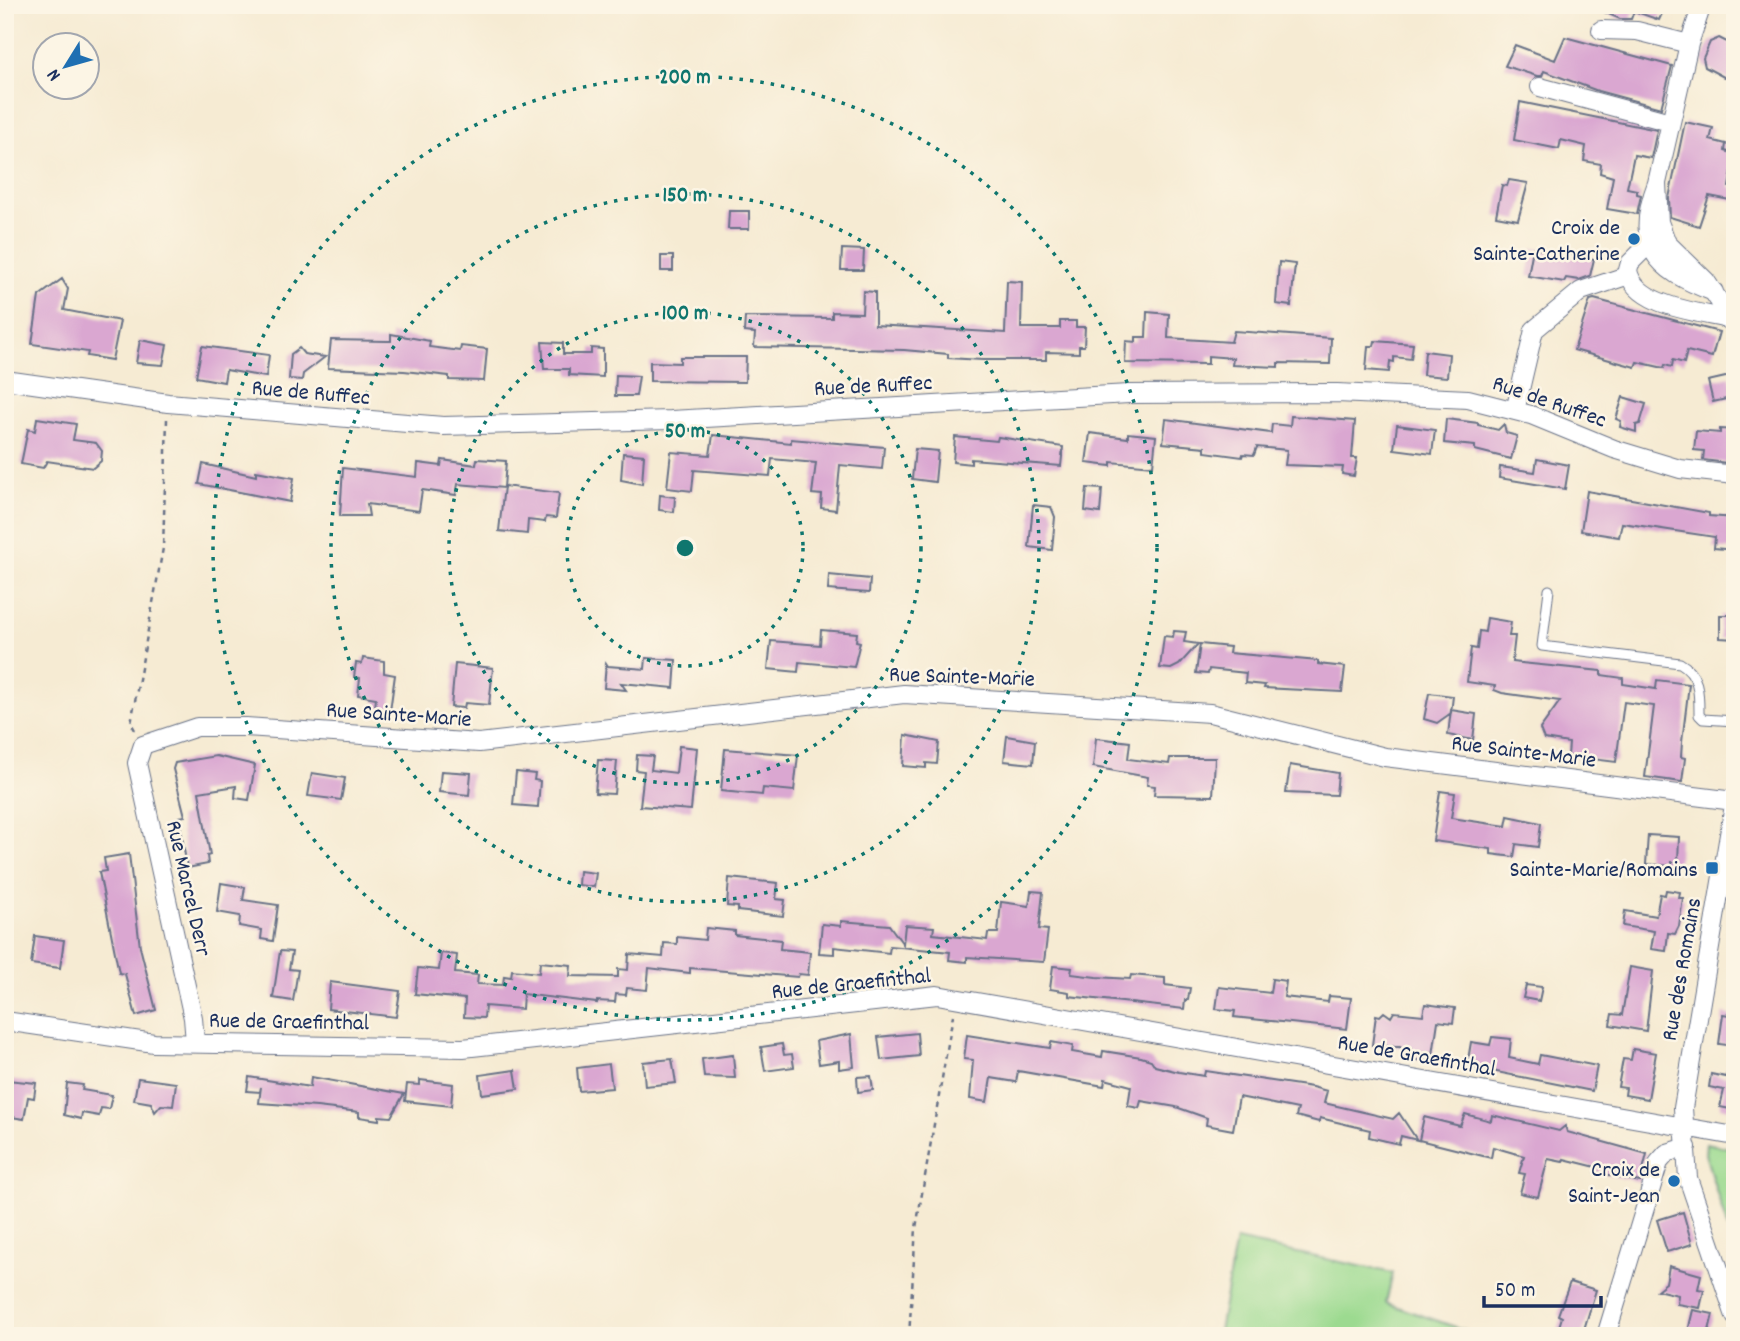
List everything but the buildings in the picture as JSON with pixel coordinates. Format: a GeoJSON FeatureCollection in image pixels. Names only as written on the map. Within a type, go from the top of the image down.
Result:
{"type":"FeatureCollection","features":[{"type":"Feature","properties":{"kind":"street"},"geometry":{"type":"LineString","coordinates":[[1703,6],[1689,44],[1646,220],[1648,245],[1660,263],[1698,286],[1714,292]]}},
{"type":"Feature","properties":{"kind":"street"},"geometry":{"type":"LineString","coordinates":[[1601,30],[1637,31],[1689,44]]}},
{"type":"Feature","properties":{"kind":"street"},"geometry":{"type":"LineString","coordinates":[[1540,87],[1670,122]]}},
{"type":"Feature","properties":{"kind":"street"},"geometry":{"type":"LineString","coordinates":[[1657,183],[1659,222],[1667,243],[1714,292],[1732,316]]}},
{"type":"Feature","properties":{"kind":"street"},"geometry":{"type":"LineString","coordinates":[[1648,245],[1630,263],[1629,275],[1638,292],[1653,300],[1732,316]]}},
{"type":"Feature","properties":{"kind":"street"},"geometry":{"type":"LineString","coordinates":[[1515,411],[1534,330],[1581,291],[1629,275]]}},
{"type":"Feature","properties":{"kind":"street","name":"Rue de Ruffec"},"geometry":{"type":"LineString","coordinates":[[5,380],[168,403],[443,426],[671,420],[1129,394],[1337,393],[1468,398],[1515,411],[1614,449],[1680,469],[1735,475]]}},
{"type":"Feature","properties":{"kind":"street","name":"Rue Sainte-Marie"},"geometry":{"type":"LineString","coordinates":[[144,745],[197,727],[246,727],[478,743],[904,694],[1210,713],[1385,757],[1735,800]]}},
{"type":"Feature","properties":{"kind":"street","name":"Rue Marcel Derr"},"geometry":{"type":"LineString","coordinates":[[144,745],[137,763],[193,1018],[195,1042]]}},
{"type":"Feature","properties":{"kind":"street","name":"Rue des Romains"},"geometry":{"type":"LineString","coordinates":[[1735,800],[1685,1087],[1683,1126],[1688,1178],[1735,1316]]}},
{"type":"Feature","properties":{"kind":"street","name":"Rue de Graefinthal"},"geometry":{"type":"LineString","coordinates":[[5,1021],[154,1043],[463,1048],[937,995],[1735,1136]]}},
{"type":"Feature","properties":{"kind":"street"},"geometry":{"type":"LineString","coordinates":[[1606,1336],[1659,1162],[1667,1153],[1687,1147]]}},
{"type":"Feature","properties":{"kind":"lane"},"geometry":{"type":"LineString","coordinates":[[1549,590],[1542,646],[1680,663],[1696,678],[1699,715],[1703,719],[1735,721]]}},
{"type":"Feature","properties":{"kind":"path"},"geometry":{"type":"LineString","coordinates":[[144,745],[131,723],[163,548],[168,403]]}},
{"type":"Feature","properties":{"kind":"path"},"geometry":{"type":"LineString","coordinates":[[909,1336],[915,1228],[956,998]]}},
{"type":"Feature","properties":{"kind":"green space"},"geometry":{"type":"Polygon","coordinates":[[[1706,1143],[1735,1149],[1735,1252],[1705,1154],[1706,1143]]]}},
{"type":"Feature","properties":{"kind":"green space"},"geometry":{"type":"Polygon","coordinates":[[[1236,1240],[1393,1273],[1386,1303],[1464,1330],[1463,1336],[1218,1336],[1236,1240]]]}},
{"type":"Feature","properties":{"kind":"place","name":"Croix de Sainte-Catherine"},"geometry":{"type":"Point","coordinates":[1634,239]}},
{"type":"Feature","properties":{"kind":"place","name":"Sainte-Marie/Romains"},"geometry":{"type":"Point","coordinates":[1712,868]}},
{"type":"Feature","properties":{"kind":"place","name":"Croix de Saint-Jean"},"geometry":{"type":"Point","coordinates":[1674,1181]}}]}
